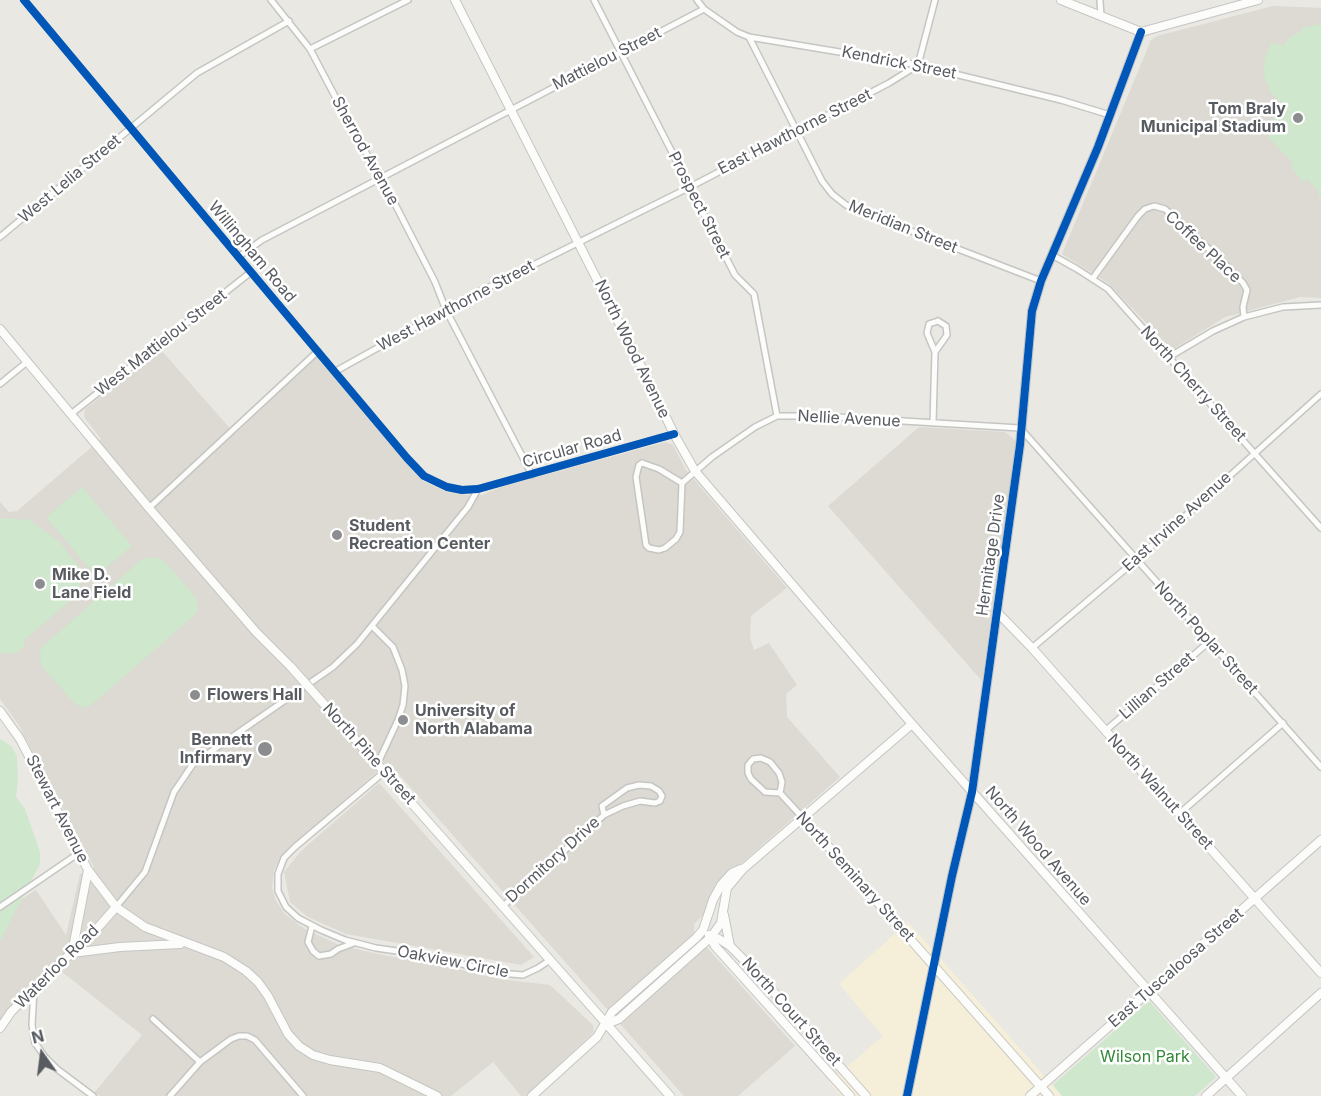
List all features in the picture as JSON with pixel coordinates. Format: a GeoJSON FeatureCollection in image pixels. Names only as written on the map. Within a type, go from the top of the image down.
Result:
{"type":"FeatureCollection","features":[{"type":"Feature","properties":{"kind":"street","name":"Willingham Road"},"geometry":{"type":"LineString","coordinates":[[24,0],[407,458],[424,476],[447,487],[462,490],[478,489]]}},
{"type":"Feature","properties":{"kind":"street","name":"Sherrod Avenue"},"geometry":{"type":"LineString","coordinates":[[271,0],[310,49],[396,206],[446,310],[531,475]]}},
{"type":"Feature","properties":{"kind":"street"},"geometry":{"type":"LineString","coordinates":[[310,49],[408,0]]}},
{"type":"Feature","properties":{"kind":"street","name":"North Wood Avenue"},"geometry":{"type":"LineString","coordinates":[[455,0],[651,384],[674,434],[695,471],[912,724],[1242,1096]]}},
{"type":"Feature","properties":{"kind":"street","name":"Prospect Street"},"geometry":{"type":"LineString","coordinates":[[594,0],[735,275],[754,294],[777,416]]}},
{"type":"Feature","properties":{"kind":"street","name":"Kendrick Street"},"geometry":{"type":"LineString","coordinates":[[697,0],[704,9],[737,32],[749,37],[918,65],[1061,100],[1110,115]]}},
{"type":"Feature","properties":{"kind":"street"},"geometry":{"type":"LineString","coordinates":[[918,65],[935,0]]}},
{"type":"Feature","properties":{"kind":"street"},"geometry":{"type":"LineString","coordinates":[[1061,0],[1141,32],[1258,0]]}},
{"type":"Feature","properties":{"kind":"street"},"geometry":{"type":"LineString","coordinates":[[1100,0],[1101,16]]}},
{"type":"Feature","properties":{"kind":"street","name":"Mattielou Street"},"geometry":{"type":"LineString","coordinates":[[510,109],[704,9]]}},
{"type":"Feature","properties":{"kind":"street","name":"West Lelia Street"},"geometry":{"type":"LineString","coordinates":[[0,237],[197,73],[289,21]]}},
{"type":"Feature","properties":{"kind":"street","name":"Hermitage Drive"},"geometry":{"type":"LineString","coordinates":[[907,1096],[972,792],[1020,445],[1032,311],[1041,280],[1110,115],[1141,32]]}},
{"type":"Feature","properties":{"kind":"street","name":"Meridian Street"},"geometry":{"type":"LineString","coordinates":[[749,37],[822,181],[832,194],[846,205],[1041,280]]}},
{"type":"Feature","properties":{"kind":"street","name":"East Hawthorne Street"},"geometry":{"type":"LineString","coordinates":[[578,242],[690,187],[889,83],[918,65]]}},
{"type":"Feature","properties":{"kind":"street"},"geometry":{"type":"LineString","coordinates":[[238,257],[262,240],[510,109]]}},
{"type":"Feature","properties":{"kind":"street","name":"Coffee Place"},"geometry":{"type":"LineString","coordinates":[[1093,278],[1133,222],[1145,209],[1154,206],[1165,209],[1243,283],[1247,290],[1243,307],[1244,317]]}},
{"type":"Feature","properties":{"kind":"street","name":"West Hawthorne Street"},"geometry":{"type":"LineString","coordinates":[[336,371],[446,310],[578,242]]}},
{"type":"Feature","properties":{"kind":"street","name":"North Cherry Street"},"geometry":{"type":"LineString","coordinates":[[1052,255],[1108,289],[1321,528]]}},
{"type":"Feature","properties":{"kind":"street","name":"West Mattielou Street"},"geometry":{"type":"LineString","coordinates":[[71,414],[251,272]]}},
{"type":"Feature","properties":{"kind":"street"},"geometry":{"type":"LineString","coordinates":[[1169,357],[1213,331],[1244,317],[1283,308],[1321,305]]}},
{"type":"Feature","properties":{"kind":"street"},"geometry":{"type":"LineString","coordinates":[[933,423],[935,352],[927,333],[929,324],[938,321],[946,326],[947,335],[935,352]]}},
{"type":"Feature","properties":{"kind":"street","name":"North Pine Street"},"geometry":{"type":"LineString","coordinates":[[0,328],[149,508],[256,632],[291,667],[670,1096]]}},
{"type":"Feature","properties":{"kind":"street"},"geometry":{"type":"LineString","coordinates":[[149,508],[318,351]]}},
{"type":"Feature","properties":{"kind":"street"},"geometry":{"type":"LineString","coordinates":[[0,384],[27,362]]}},
{"type":"Feature","properties":{"kind":"street","name":"East Irvine Avenue"},"geometry":{"type":"LineString","coordinates":[[1032,648],[1136,560],[1321,394]]}},
{"type":"Feature","properties":{"kind":"street","name":"Nellie Avenue"},"geometry":{"type":"LineString","coordinates":[[682,483],[755,427],[777,416],[820,416],[1020,428]]}},
{"type":"Feature","properties":{"kind":"street","name":"North Poplar Street"},"geometry":{"type":"LineString","coordinates":[[1020,428],[1321,767]]}},
{"type":"Feature","properties":{"kind":"street","name":"Circular Road"},"geometry":{"type":"LineString","coordinates":[[478,489],[674,434]]}},
{"type":"Feature","properties":{"kind":"street"},"geometry":{"type":"LineString","coordinates":[[639,465],[648,465],[682,483],[680,531],[676,539],[665,548],[659,550],[650,548],[646,545],[637,486],[636,477],[639,465]]}},
{"type":"Feature","properties":{"kind":"street"},"geometry":{"type":"LineString","coordinates":[[116,907],[145,872],[174,792],[193,764],[333,667],[357,644],[468,507],[478,489]]}},
{"type":"Feature","properties":{"kind":"street","name":"North Walnut Street"},"geometry":{"type":"LineString","coordinates":[[997,612],[1032,648],[1321,974]]}},
{"type":"Feature","properties":{"kind":"street"},"geometry":{"type":"LineString","coordinates":[[372,626],[393,647],[402,670],[405,686],[400,712],[377,765]]}},
{"type":"Feature","properties":{"kind":"street","name":"Lillian Street"},"geometry":{"type":"LineString","coordinates":[[1105,731],[1210,640]]}},
{"type":"Feature","properties":{"kind":"street","name":"Stewart Avenue"},"geometry":{"type":"LineString","coordinates":[[0,711],[20,739],[88,870],[116,907],[145,927],[224,957],[246,970],[268,996],[288,1034],[299,1047],[330,1060],[380,1068],[437,1096]]}},
{"type":"Feature","properties":{"kind":"street"},"geometry":{"type":"LineString","coordinates":[[1179,814],[1283,723]]}},
{"type":"Feature","properties":{"kind":"street"},"geometry":{"type":"LineString","coordinates":[[606,1024],[619,1019],[711,937],[721,923],[727,888],[742,869],[912,724]]}},
{"type":"Feature","properties":{"kind":"street"},"geometry":{"type":"LineString","coordinates":[[761,758],[770,762],[779,773],[782,782],[780,793],[765,792],[751,779],[748,765],[753,759],[761,758]]}},
{"type":"Feature","properties":{"kind":"street","name":"Oakview Circle"},"geometry":{"type":"LineString","coordinates":[[384,772],[284,858],[278,874],[278,891],[286,907],[298,918],[312,926],[354,943],[425,955],[499,973],[523,975],[549,960]]}},
{"type":"Feature","properties":{"kind":"street","name":"Dormitory Drive"},"geometry":{"type":"LineString","coordinates":[[502,906],[604,815],[640,801],[656,803],[662,796],[651,786],[639,785],[627,788],[602,806],[604,815]]}},
{"type":"Feature","properties":{"kind":"street","name":"North Seminary Street"},"geometry":{"type":"LineString","coordinates":[[780,793],[1049,1096]]}},
{"type":"Feature","properties":{"kind":"street","name":"East Tuscaloosa Street"},"geometry":{"type":"LineString","coordinates":[[1030,1096],[1321,840]]}},
{"type":"Feature","properties":{"kind":"street"},"geometry":{"type":"LineString","coordinates":[[0,907],[79,853]]}},
{"type":"Feature","properties":{"kind":"street"},"geometry":{"type":"LineString","coordinates":[[532,1096],[597,1037],[612,1012],[703,930],[713,900],[721,885],[732,873],[742,869]]}},
{"type":"Feature","properties":{"kind":"street"},"geometry":{"type":"LineString","coordinates":[[88,870],[72,953],[120,947],[186,944]]}},
{"type":"Feature","properties":{"kind":"street","name":"Waterloo Road"},"geometry":{"type":"LineString","coordinates":[[0,1028],[34,989],[116,907]]}},
{"type":"Feature","properties":{"kind":"street"},"geometry":{"type":"LineString","coordinates":[[724,910],[730,946]]}},
{"type":"Feature","properties":{"kind":"street"},"geometry":{"type":"LineString","coordinates":[[312,926],[308,942],[312,951],[319,956],[331,954],[354,943]]}},
{"type":"Feature","properties":{"kind":"street","name":"North Court Street"},"geometry":{"type":"LineString","coordinates":[[703,930],[850,1096]]}},
{"type":"Feature","properties":{"kind":"street","name":"North Court Street"},"geometry":{"type":"LineString","coordinates":[[711,937],[730,946],[757,973],[866,1096]]}},
{"type":"Feature","properties":{"kind":"street"},"geometry":{"type":"LineString","coordinates":[[748,982],[757,973]]}},
{"type":"Feature","properties":{"kind":"street"},"geometry":{"type":"LineString","coordinates":[[34,989],[31,1009],[35,1043],[57,1069],[93,1096]]}},
{"type":"Feature","properties":{"kind":"street"},"geometry":{"type":"LineString","coordinates":[[1206,1096],[1321,993]]}},
{"type":"Feature","properties":{"kind":"street"},"geometry":{"type":"LineString","coordinates":[[153,1020],[200,1062]]}},
{"type":"Feature","properties":{"kind":"street"},"geometry":{"type":"LineString","coordinates":[[170,1096],[200,1062],[231,1039],[239,1036],[247,1036],[255,1040],[303,1096]]}},
{"type":"Feature","properties":{"kind":"shaded area"},"geometry":{"type":"Polygon","coordinates":[[[1273,6],[1321,8],[1321,298],[1300,297],[1225,317],[1172,350],[1108,283],[1062,254],[1151,40],[1157,36],[1273,6]]]}},
{"type":"Feature","properties":{"kind":"shaded area","name":"University of North Alabama"},"geometry":{"type":"Polygon","coordinates":[[[161,350],[235,434],[318,356],[415,473],[425,482],[447,492],[482,495],[504,486],[665,442],[673,445],[686,470],[787,588],[751,616],[750,637],[754,650],[769,643],[797,685],[786,694],[787,717],[840,777],[720,882],[703,915],[694,924],[694,933],[795,1046],[738,1096],[684,1096],[388,762],[281,856],[274,870],[272,888],[276,901],[285,914],[305,929],[339,945],[387,956],[434,963],[499,979],[550,985],[593,1025],[594,1032],[526,1096],[521,1096],[493,1062],[451,1096],[100,1096],[94,1093],[142,1035],[52,964],[0,1021],[0,920],[10,906],[36,890],[66,935],[80,874],[94,867],[18,724],[0,699],[0,502],[9,512],[17,511],[101,439],[84,417],[85,409],[161,350]]]}},
{"type":"Feature","properties":{"kind":"shaded area"},"geometry":{"type":"Polygon","coordinates":[[[919,427],[1005,432],[1016,441],[982,681],[828,506],[919,427]]]}},
{"type":"Feature","properties":{"kind":"shaded area"},"geometry":{"type":"Polygon","coordinates":[[[379,783],[534,957],[521,965],[346,934],[308,917],[290,902],[284,872],[301,851],[379,783]]]}},
{"type":"Feature","properties":{"kind":"shaded area"},"geometry":{"type":"Polygon","coordinates":[[[908,922],[1062,1096],[841,1096],[829,1082],[883,1036],[839,984],[908,922]]]}},
{"type":"Feature","properties":{"kind":"green space","name":"Tom Braly Municipal Stadium"},"geometry":{"type":"Polygon","coordinates":[[[1321,24],[1321,199],[1317,195],[1319,192],[1307,179],[1303,182],[1291,167],[1294,164],[1268,137],[1270,135],[1264,127],[1285,108],[1270,91],[1263,72],[1271,42],[1283,46],[1289,38],[1302,31],[1301,28],[1321,24]]]}},
{"type":"Feature","properties":{"kind":"green space"},"geometry":{"type":"Polygon","coordinates":[[[82,487],[132,546],[96,576],[46,517],[82,487]]]}},
{"type":"Feature","properties":{"kind":"green space","name":"Mike D. Lane Field"},"geometry":{"type":"Polygon","coordinates":[[[0,518],[29,520],[58,540],[83,572],[77,595],[23,641],[26,645],[16,653],[0,653],[0,518]]]}},
{"type":"Feature","properties":{"kind":"green space"},"geometry":{"type":"Polygon","coordinates":[[[149,557],[162,559],[195,596],[198,608],[195,615],[90,706],[82,707],[75,704],[41,665],[40,651],[142,559],[149,557]]]}},
{"type":"Feature","properties":{"kind":"green space"},"geometry":{"type":"Polygon","coordinates":[[[0,739],[11,746],[17,756],[16,797],[25,809],[40,852],[40,864],[0,941],[0,739]]]}},
{"type":"Feature","properties":{"kind":"green space","name":"Wilson Park"},"geometry":{"type":"Polygon","coordinates":[[[1149,1001],[1216,1077],[1195,1096],[1062,1096],[1053,1085],[1149,1001]]]}},
{"type":"Feature","properties":{"kind":"cycle path"},"geometry":{"type":"LineString","coordinates":[[24,0],[424,476],[447,487],[462,490],[478,489],[674,434]]}},
{"type":"Feature","properties":{"kind":"cycle path"},"geometry":{"type":"LineString","coordinates":[[907,1096],[952,876],[972,792],[1020,445],[1032,311],[1041,281],[1098,147],[1141,32]]}},
{"type":"Feature","properties":{"kind":"place","name":"Tom Braly Municipal Stadium"},"geometry":{"type":"Point","coordinates":[1298,118]}},
{"type":"Feature","properties":{"kind":"place","name":"Student Recreation Center"},"geometry":{"type":"Point","coordinates":[337,535]}},
{"type":"Feature","properties":{"kind":"place","name":"Mike D. Lane Field"},"geometry":{"type":"Point","coordinates":[40,584]}},
{"type":"Feature","properties":{"kind":"place","name":"Flowers Hall"},"geometry":{"type":"Point","coordinates":[195,695]}},
{"type":"Feature","properties":{"kind":"place","name":"University of North Alabama"},"geometry":{"type":"Point","coordinates":[403,720]}},
{"type":"Feature","properties":{"kind":"place","name":"Bennett Infirmary"},"geometry":{"type":"Point","coordinates":[265,749]}}]}
